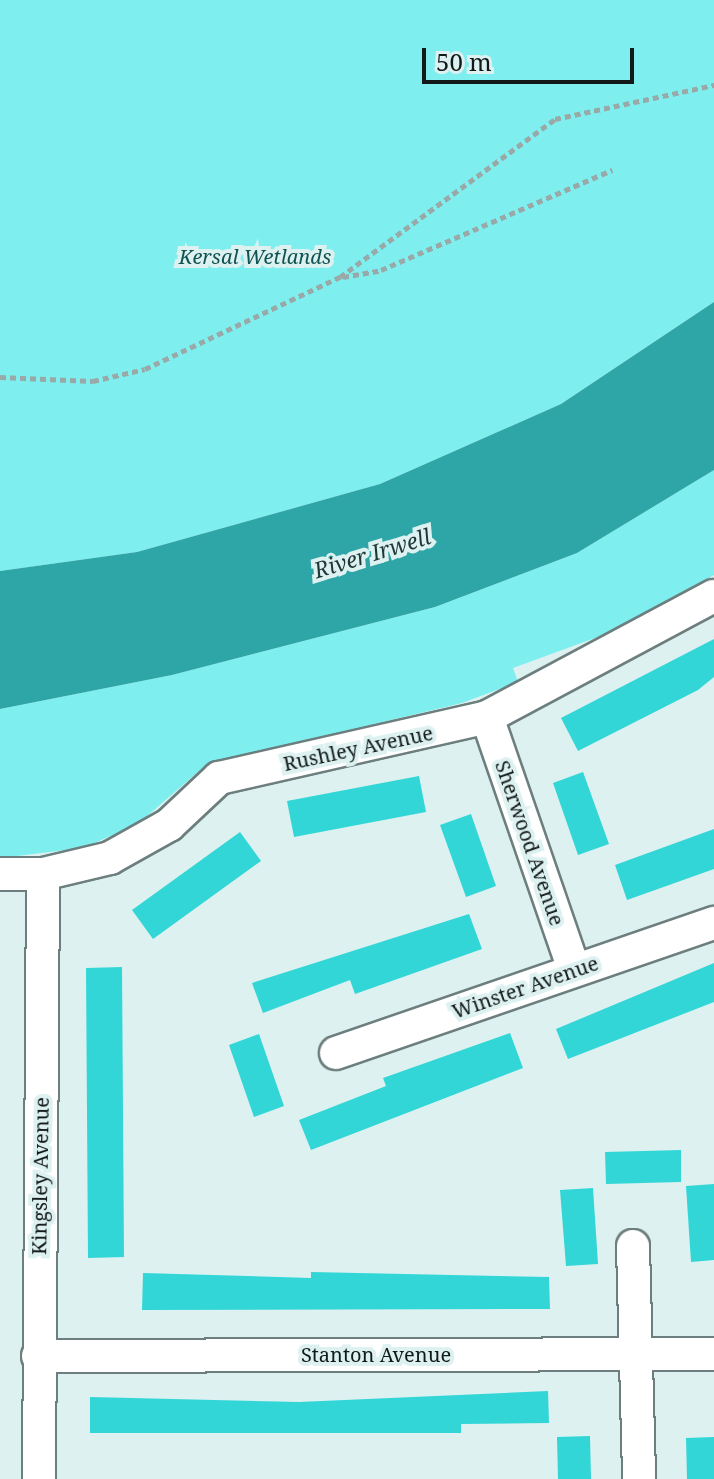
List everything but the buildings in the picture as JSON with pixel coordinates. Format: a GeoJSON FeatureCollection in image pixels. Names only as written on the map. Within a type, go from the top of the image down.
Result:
{"type":"FeatureCollection","features":[{"type":"Feature","properties":{"kind":"street","name":"Rushley Avenue"},"geometry":{"type":"LineString","coordinates":[[0,874],[43,874],[141,843],[219,778],[487,717],[714,596]]}},
{"type":"Feature","properties":{"kind":"street","name":"Sherwood Avenue"},"geometry":{"type":"LineString","coordinates":[[487,717],[574,969]]}},
{"type":"Feature","properties":{"kind":"street","name":"Kingsley Avenue"},"geometry":{"type":"LineString","coordinates":[[39,1479],[43,874]]}},
{"type":"Feature","properties":{"kind":"street","name":"Winster Avenue"},"geometry":{"type":"LineString","coordinates":[[336,1053],[714,923]]}},
{"type":"Feature","properties":{"kind":"street"},"geometry":{"type":"LineString","coordinates":[[633,1246],[639,1479]]}},
{"type":"Feature","properties":{"kind":"street","name":"Stanton Avenue"},"geometry":{"type":"LineString","coordinates":[[38,1356],[714,1354]]}},
{"type":"Feature","properties":{"kind":"path"},"geometry":{"type":"LineString","coordinates":[[0,377],[124,377],[340,277],[555,119],[714,85]]}},
{"type":"Feature","properties":{"kind":"path"},"geometry":{"type":"LineString","coordinates":[[340,277],[381,270],[612,170]]}},
{"type":"Feature","properties":{"kind":"green space","name":"Kersal Wetlands"},"geometry":{"type":"Polygon","coordinates":[[[0,0],[714,0],[714,302],[561,404],[380,484],[137,552],[0,571],[0,0]]]}},
{"type":"Feature","properties":{"kind":"green space"},"geometry":{"type":"Polygon","coordinates":[[[714,470],[714,575],[614,631],[513,668],[518,682],[462,703],[207,764],[138,824],[83,848],[0,858],[0,709],[172,675],[435,607],[577,553],[714,470]]]}},
{"type":"Feature","properties":{"kind":"water","name":"River Irwell"},"geometry":{"type":"Polygon","coordinates":[[[714,302],[714,470],[577,553],[435,607],[172,675],[0,709],[0,571],[137,552],[380,484],[561,404],[714,302]]]}}]}
